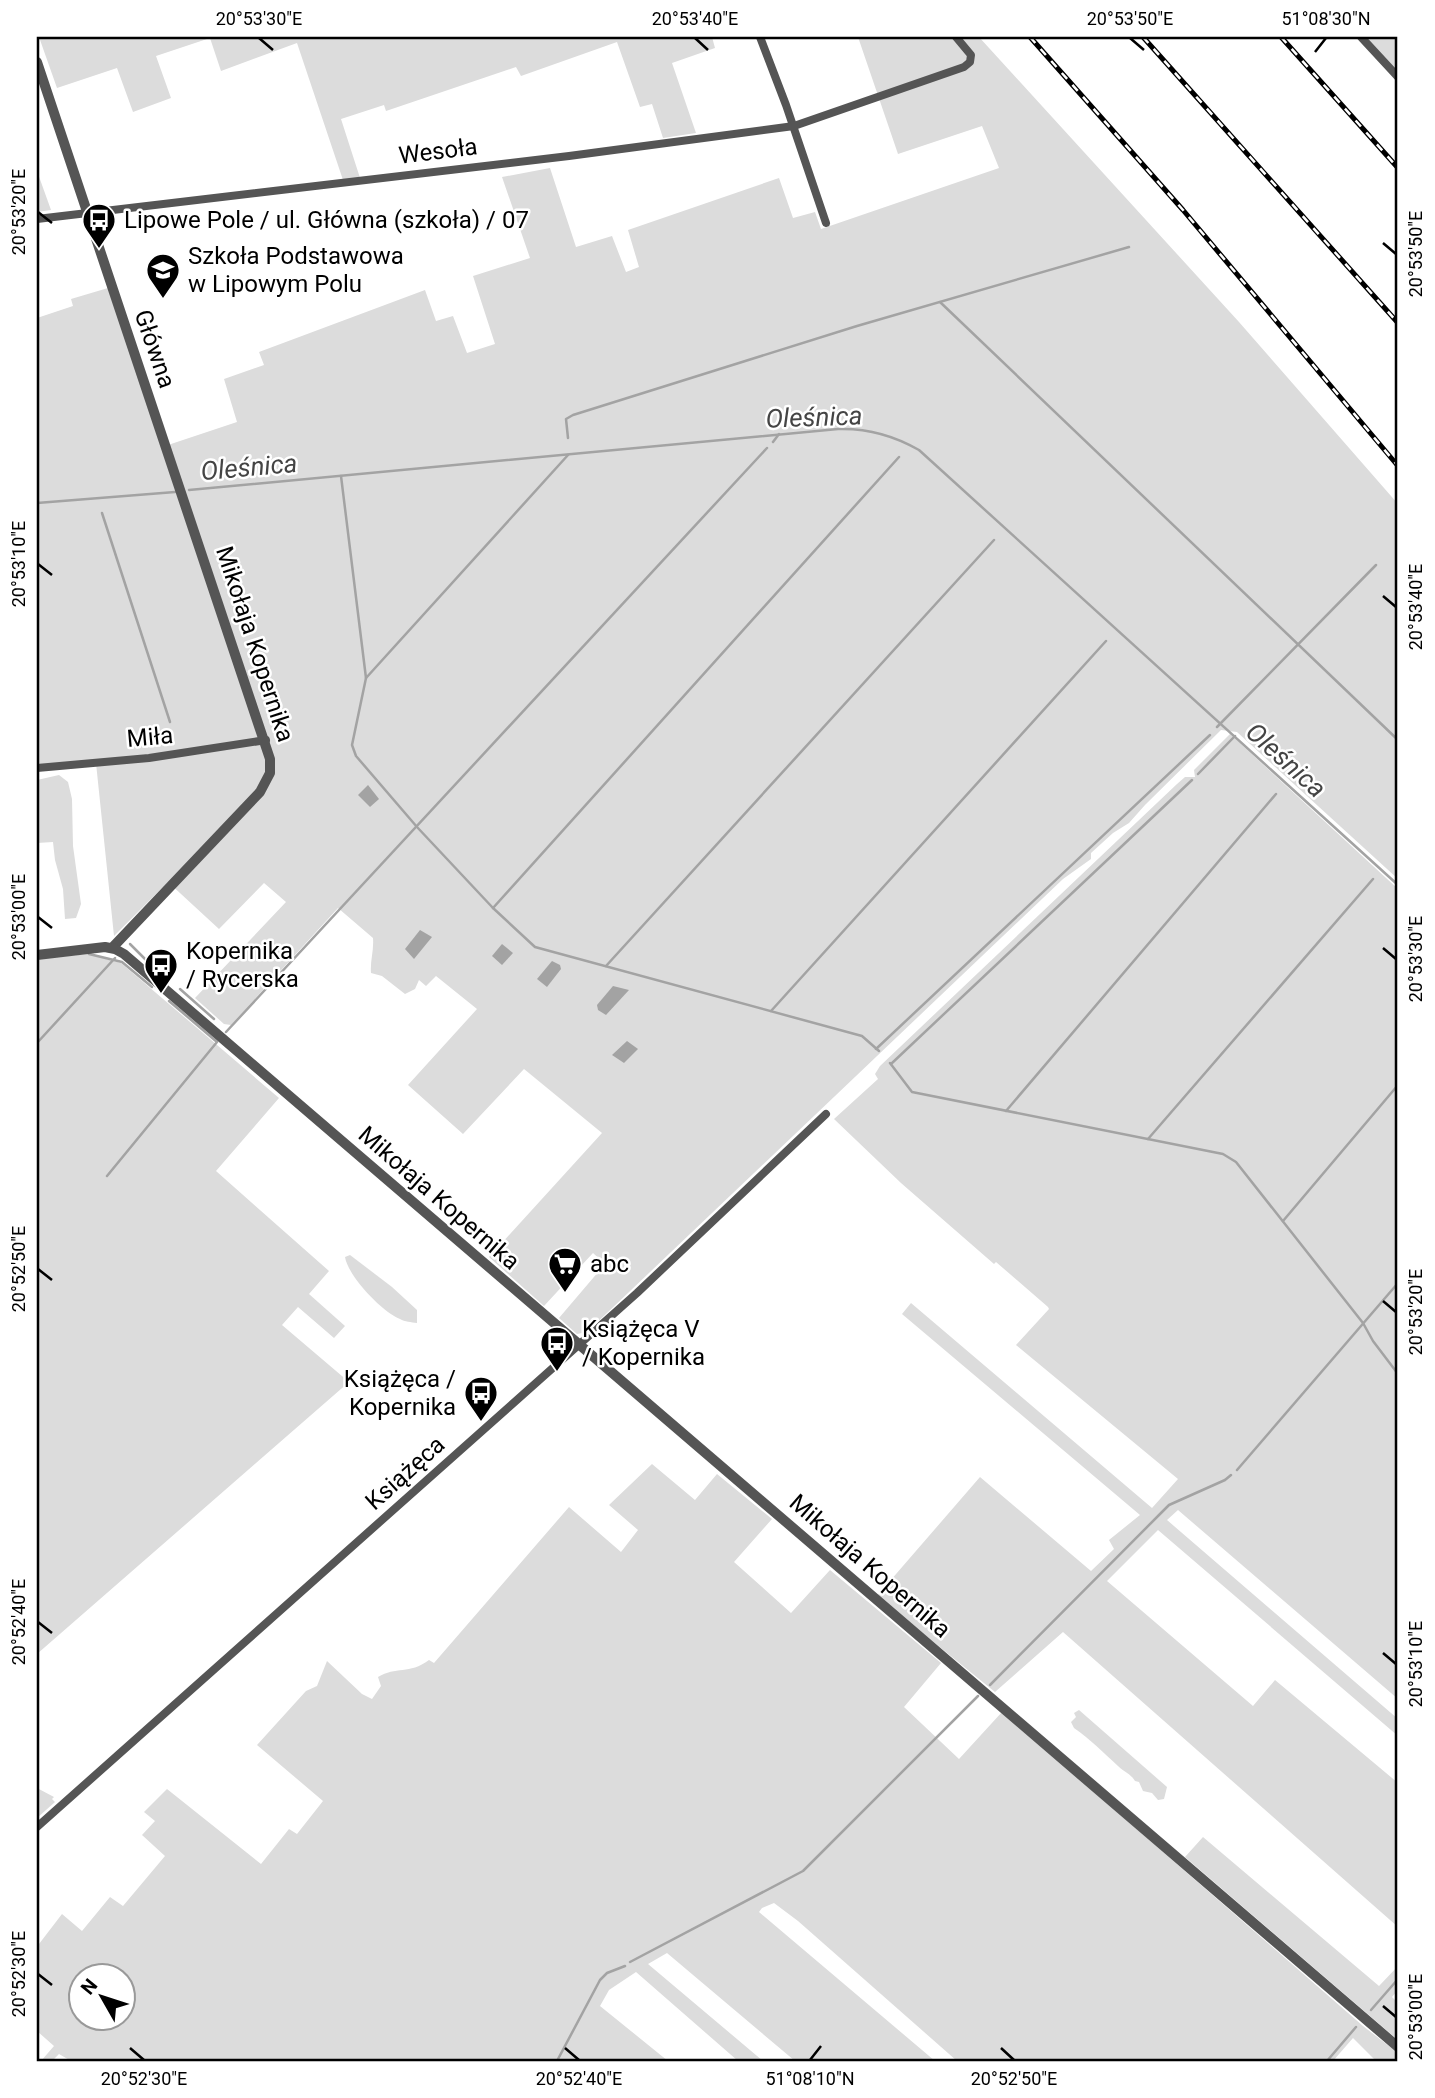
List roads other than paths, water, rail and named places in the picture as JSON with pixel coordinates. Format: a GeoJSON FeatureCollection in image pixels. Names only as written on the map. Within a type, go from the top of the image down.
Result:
{"type":"FeatureCollection","features":[{"type":"Feature","properties":{"kind":"street"},"geometry":{"type":"LineString","coordinates":[[760,37],[826,223]]}},
{"type":"Feature","properties":{"kind":"street","name":"Wesoła"},"geometry":{"type":"LineString","coordinates":[[37,219],[794,127],[964,66],[970,62],[971,55],[956,37]]}},
{"type":"Feature","properties":{"kind":"street"},"geometry":{"type":"LineString","coordinates":[[1361,37],[1398,77]]}},
{"type":"Feature","properties":{"kind":"street","name":"Główna"},"geometry":{"type":"LineString","coordinates":[[37,62],[181,491]]}},
{"type":"Feature","properties":{"kind":"street","name":"Mikołaja Kopernika"},"geometry":{"type":"LineString","coordinates":[[181,491],[266,740],[271,759],[270,773],[260,792],[112,948],[124,954],[1398,2047]]}},
{"type":"Feature","properties":{"kind":"street","name":"Miła"},"geometry":{"type":"LineString","coordinates":[[37,768],[149,758],[266,740]]}},
{"type":"Feature","properties":{"kind":"street"},"geometry":{"type":"LineString","coordinates":[[37,955],[112,948]]}},
{"type":"Feature","properties":{"kind":"street","name":"Książęca"},"geometry":{"type":"LineString","coordinates":[[37,1827],[637,1293],[825,1114]]}},
{"type":"Feature","properties":{"kind":"waterway"},"geometry":{"type":"LineString","coordinates":[[568,438],[566,419],[573,415],[857,326],[1129,247]]}},
{"type":"Feature","properties":{"kind":"waterway"},"geometry":{"type":"LineString","coordinates":[[940,302],[1398,740]]}},
{"type":"Feature","properties":{"kind":"waterway","name":"Oleśnica"},"geometry":{"type":"LineString","coordinates":[[189,490],[838,429],[870,431],[900,440],[919,450],[1398,885]]}},
{"type":"Feature","properties":{"kind":"waterway","name":"Oleśnica"},"geometry":{"type":"LineString","coordinates":[[773,442],[779,434]]}},
{"type":"Feature","properties":{"kind":"waterway"},"geometry":{"type":"LineString","coordinates":[[226,1032],[767,448]]}},
{"type":"Feature","properties":{"kind":"waterway"},"geometry":{"type":"LineString","coordinates":[[366,678],[568,455]]}},
{"type":"Feature","properties":{"kind":"waterway"},"geometry":{"type":"LineString","coordinates":[[493,908],[899,457]]}},
{"type":"Feature","properties":{"kind":"waterway"},"geometry":{"type":"LineString","coordinates":[[341,476],[366,678],[352,745],[356,756],[417,827],[493,908],[535,947],[862,1036],[879,1051]]}},
{"type":"Feature","properties":{"kind":"waterway","name":"Oleśnica"},"geometry":{"type":"LineString","coordinates":[[37,503],[175,492]]}},
{"type":"Feature","properties":{"kind":"waterway"},"geometry":{"type":"LineString","coordinates":[[102,513],[170,722]]}},
{"type":"Feature","properties":{"kind":"waterway"},"geometry":{"type":"LineString","coordinates":[[606,966],[994,540]]}},
{"type":"Feature","properties":{"kind":"waterway"},"geometry":{"type":"LineString","coordinates":[[1217,727],[1376,565]]}},
{"type":"Feature","properties":{"kind":"waterway"},"geometry":{"type":"LineString","coordinates":[[771,1011],[1106,641]]}},
{"type":"Feature","properties":{"kind":"waterway"},"geometry":{"type":"LineString","coordinates":[[876,1049],[1210,735]]}},
{"type":"Feature","properties":{"kind":"waterway"},"geometry":{"type":"LineString","coordinates":[[1198,774],[1235,736]]}},
{"type":"Feature","properties":{"kind":"waterway"},"geometry":{"type":"LineString","coordinates":[[891,1064],[1192,780]]}},
{"type":"Feature","properties":{"kind":"waterway"},"geometry":{"type":"LineString","coordinates":[[1006,1111],[1276,794]]}},
{"type":"Feature","properties":{"kind":"waterway"},"geometry":{"type":"LineString","coordinates":[[1148,1139],[1373,879]]}},
{"type":"Feature","properties":{"kind":"waterway"},"geometry":{"type":"LineString","coordinates":[[130,944],[146,960]]}},
{"type":"Feature","properties":{"kind":"waterway"},"geometry":{"type":"LineString","coordinates":[[89,954],[122,962],[152,987]]}},
{"type":"Feature","properties":{"kind":"waterway"},"geometry":{"type":"LineString","coordinates":[[37,1043],[115,958]]}},
{"type":"Feature","properties":{"kind":"waterway"},"geometry":{"type":"LineString","coordinates":[[156,969],[167,978]]}},
{"type":"Feature","properties":{"kind":"waterway"},"geometry":{"type":"LineString","coordinates":[[180,989],[214,1019]]}},
{"type":"Feature","properties":{"kind":"waterway"},"geometry":{"type":"LineString","coordinates":[[107,1176],[217,1042],[169,1001]]}},
{"type":"Feature","properties":{"kind":"waterway"},"geometry":{"type":"LineString","coordinates":[[890,1063],[912,1092],[1223,1154],[1236,1162],[1363,1323],[1398,1374]]}},
{"type":"Feature","properties":{"kind":"waterway"},"geometry":{"type":"LineString","coordinates":[[1283,1221],[1398,1085]]}},
{"type":"Feature","properties":{"kind":"waterway"},"geometry":{"type":"LineString","coordinates":[[1237,1470],[1398,1283]]}},
{"type":"Feature","properties":{"kind":"waterway"},"geometry":{"type":"LineString","coordinates":[[990,1685],[1169,1505],[1231,1475]]}},
{"type":"Feature","properties":{"kind":"waterway"},"geometry":{"type":"LineString","coordinates":[[630,1962],[803,1871],[978,1696]]}},
{"type":"Feature","properties":{"kind":"waterway"},"geometry":{"type":"LineString","coordinates":[[557,2061],[600,1980],[607,1973],[625,1966]]}},
{"type":"Feature","properties":{"kind":"waterway"},"geometry":{"type":"LineString","coordinates":[[1371,2010],[1398,1979]]}},
{"type":"Feature","properties":{"kind":"waterway"},"geometry":{"type":"LineString","coordinates":[[1327,2061],[1356,2027]]}},
{"type":"Feature","properties":{"kind":"railway"},"geometry":{"type":"LineString","coordinates":[[1030,37],[1183,210],[1398,466]]}},
{"type":"Feature","properties":{"kind":"railway"},"geometry":{"type":"LineString","coordinates":[[1143,37],[1398,323]]}},
{"type":"Feature","properties":{"kind":"railway"},"geometry":{"type":"LineString","coordinates":[[1281,37],[1398,168]]}},
{"type":"Feature","properties":{"kind":"place","name":"Lipowe Pole / ul. Główna (szkoła) / 07"},"geometry":{"type":"Point","coordinates":[99,250]}},
{"type":"Feature","properties":{"kind":"place","name":"Szkoła Podstawowa w Lipowym Polu"},"geometry":{"type":"Point","coordinates":[163,300]}},
{"type":"Feature","properties":{"kind":"place","name":"Kopernika / Rycerska"},"geometry":{"type":"Point","coordinates":[161,995]}},
{"type":"Feature","properties":{"kind":"place","name":"abc"},"geometry":{"type":"Point","coordinates":[565,1294]}},
{"type":"Feature","properties":{"kind":"place","name":"Książęca V / Kopernika"},"geometry":{"type":"Point","coordinates":[557,1373]}},
{"type":"Feature","properties":{"kind":"place","name":"Książęca / Kopernika"},"geometry":{"type":"Point","coordinates":[481,1423]}}]}
